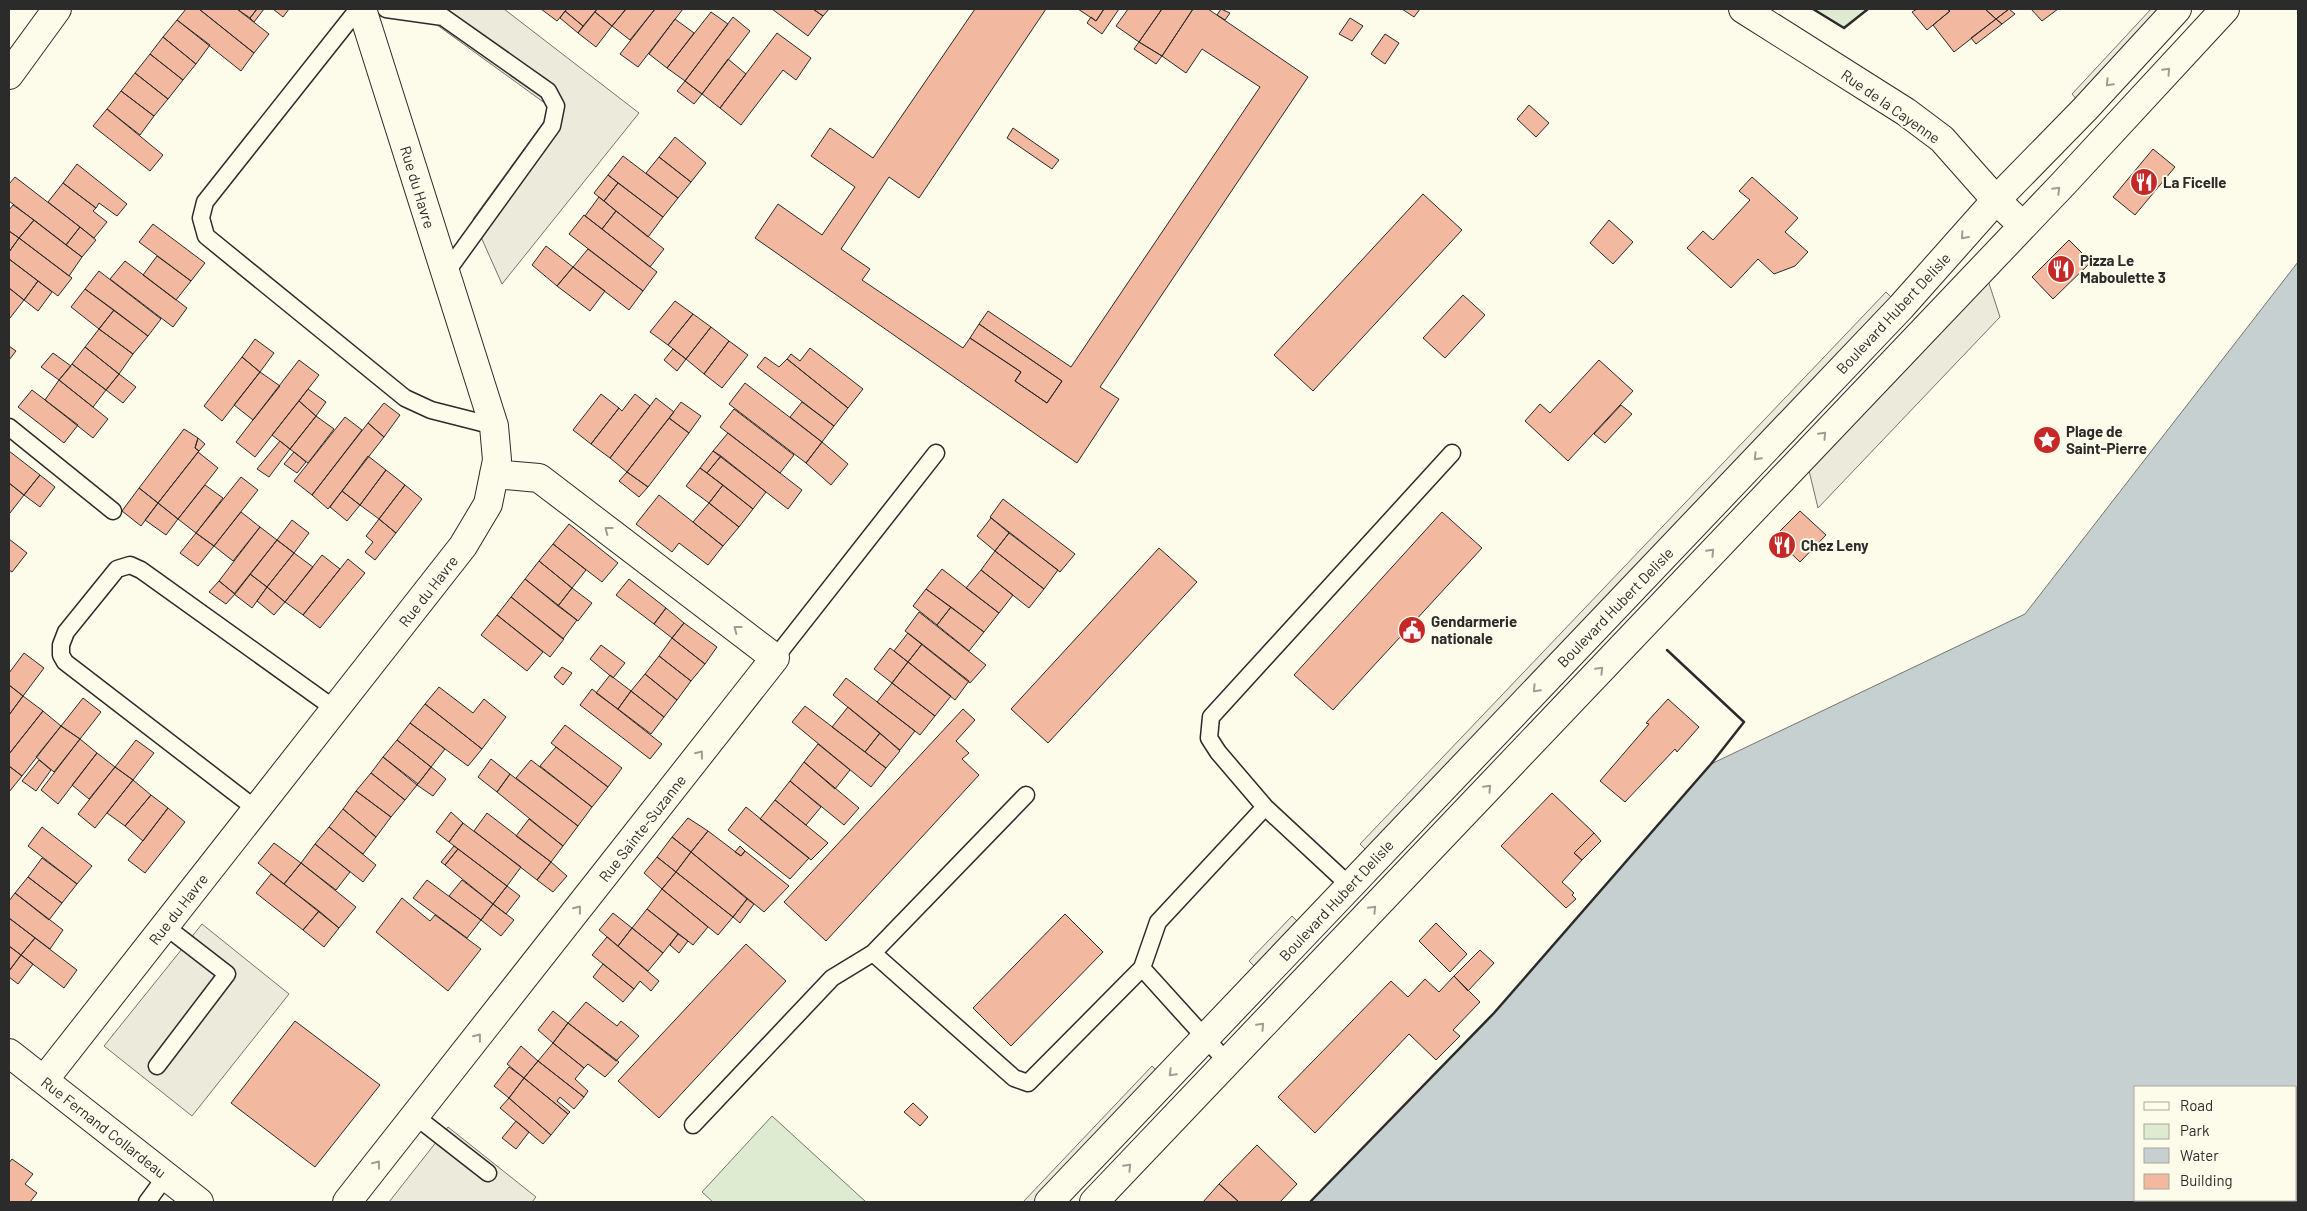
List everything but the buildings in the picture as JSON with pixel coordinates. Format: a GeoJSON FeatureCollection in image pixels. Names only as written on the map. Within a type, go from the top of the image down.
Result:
{"type":"FeatureCollection","features":[{"type":"Feature","properties":{"kind":"main road"},"geometry":{"type":"LineString","coordinates":[[9,75],[57,9]]}},
{"type":"Feature","properties":{"kind":"main road","name":"Rue du Havre"},"geometry":{"type":"LineString","coordinates":[[44,1080],[463,546],[488,504],[497,460],[494,426],[362,9]]}},
{"type":"Feature","properties":{"kind":"main road","name":"Rue de la Cayenne"},"geometry":{"type":"LineString","coordinates":[[1743,9],[1906,112],[1942,140],[1996,200],[2022,224]]}},
{"type":"Feature","properties":{"kind":"main road","name":"Boulevard Hubert Delisle"},"geometry":{"type":"LineString","coordinates":[[1049,1202],[1894,314],[1996,200],[2085,109],[2177,9]]}},
{"type":"Feature","properties":{"kind":"main road"},"geometry":{"type":"LineString","coordinates":[[1094,1202],[2022,224],[2064,183],[2225,9]]}},
{"type":"Feature","properties":{"kind":"main road"},"geometry":{"type":"LineString","coordinates":[[494,474],[540,478],[775,658]]}},
{"type":"Feature","properties":{"kind":"main road","name":"Rue Sainte-Suzanne"},"geometry":{"type":"LineString","coordinates":[[347,1202],[775,658]]}},
{"type":"Feature","properties":{"kind":"main road","name":"Rue Fernand Collardeau"},"geometry":{"type":"LineString","coordinates":[[9,1053],[199,1202]]}},
{"type":"Feature","properties":{"kind":"lane"},"geometry":{"type":"LineString","coordinates":[[358,9],[205,202],[200,218],[206,236],[405,398],[431,410],[494,426]]}},
{"type":"Feature","properties":{"kind":"lane"},"geometry":{"type":"LineString","coordinates":[[386,9],[443,17],[548,91],[556,106],[552,126],[445,274]]}},
{"type":"Feature","properties":{"kind":"lane"},"geometry":{"type":"LineString","coordinates":[[9,427],[114,511]]}},
{"type":"Feature","properties":{"kind":"lane","name":"Rue Sainte-Suzanne"},"geometry":{"type":"LineString","coordinates":[[775,658],[936,453]]}},
{"type":"Feature","properties":{"kind":"lane"},"geometry":{"type":"LineString","coordinates":[[1349,885],[1265,807],[1213,745],[1209,738],[1211,717],[1452,454]]}},
{"type":"Feature","properties":{"kind":"lane"},"geometry":{"type":"LineString","coordinates":[[256,809],[65,662],[61,655],[61,645],[66,632],[117,569],[130,565],[141,570],[335,709]]}},
{"type":"Feature","properties":{"kind":"lane"},"geometry":{"type":"LineString","coordinates":[[693,1126],[832,978],[873,953],[1026,795]]}},
{"type":"Feature","properties":{"kind":"lane"},"geometry":{"type":"LineString","coordinates":[[1430,801],[1454,824]]}},
{"type":"Feature","properties":{"kind":"lane"},"geometry":{"type":"LineString","coordinates":[[873,953],[1014,1078],[1028,1083],[1142,968],[1158,922],[1265,807]]}},
{"type":"Feature","properties":{"kind":"lane"},"geometry":{"type":"LineString","coordinates":[[157,1066],[227,974],[165,926]]}},
{"type":"Feature","properties":{"kind":"lane"},"geometry":{"type":"LineString","coordinates":[[1142,968],[1227,1062]]}},
{"type":"Feature","properties":{"kind":"lane"},"geometry":{"type":"LineString","coordinates":[[415,1116],[488,1173]]}},
{"type":"Feature","properties":{"kind":"lane"},"geometry":{"type":"LineString","coordinates":[[147,1202],[166,1176]]}},
{"type":"Feature","properties":{"kind":"green space"},"geometry":{"type":"Polygon","coordinates":[[[1813,9],[1868,9],[1844,28],[1813,9]]]}},
{"type":"Feature","properties":{"kind":"green space"},"geometry":{"type":"Polygon","coordinates":[[[772,1116],[866,1202],[713,1202],[702,1192],[772,1116]]]}},
{"type":"Feature","properties":{"kind":"shaded area"},"geometry":{"type":"Polygon","coordinates":[[[415,9],[504,9],[639,113],[502,284],[473,219],[553,109],[415,9]]]}},
{"type":"Feature","properties":{"kind":"shaded area"},"geometry":{"type":"Polygon","coordinates":[[[2151,9],[2177,9],[2085,109],[2072,94],[2151,9]]]}},
{"type":"Feature","properties":{"kind":"shaded area"},"geometry":{"type":"Polygon","coordinates":[[[1983,265],[2000,317],[1818,508],[1805,454],[1983,265]]]}},
{"type":"Feature","properties":{"kind":"shaded area"},"geometry":{"type":"Polygon","coordinates":[[[1886,292],[1901,307],[1375,859],[1360,844],[1886,292]]]}},
{"type":"Feature","properties":{"kind":"shaded area"},"geometry":{"type":"Polygon","coordinates":[[[1292,916],[1307,931],[1264,976],[1249,961],[1292,916]]]}},
{"type":"Feature","properties":{"kind":"shaded area"},"geometry":{"type":"Polygon","coordinates":[[[202,924],[289,994],[192,1116],[104,1046],[202,924]]]}},
{"type":"Feature","properties":{"kind":"shaded area"},"geometry":{"type":"Polygon","coordinates":[[[1152,1066],[1165,1080],[1049,1202],[1023,1202],[1152,1066]]]}},
{"type":"Feature","properties":{"kind":"shaded area"},"geometry":{"type":"Polygon","coordinates":[[[448,1127],[536,1197],[532,1202],[389,1202],[448,1127]]]}},
{"type":"Feature","properties":{"kind":"water"},"geometry":{"type":"Polygon","coordinates":[[[2298,262],[2298,1202],[1310,1202],[1494,1013],[1711,764],[2025,614],[2298,262]]]}},
{"type":"Feature","properties":{"kind":"wall"},"geometry":{"type":"LineString","coordinates":[[1813,9],[1844,28],[1868,9]]}},
{"type":"Feature","properties":{"kind":"wall"},"geometry":{"type":"LineString","coordinates":[[1310,1202],[1494,1013],[1711,764],[1744,722],[1667,650]]}},
{"type":"Feature","properties":{"kind":"place","name":"La Ficelle"},"geometry":{"type":"Point","coordinates":[2144,182]}},
{"type":"Feature","properties":{"kind":"place","name":"Pizza Le Maboulette 3"},"geometry":{"type":"Point","coordinates":[2061,269]}},
{"type":"Feature","properties":{"kind":"place","name":"Plage de Saint-Pierre"},"geometry":{"type":"Point","coordinates":[2047,440]}},
{"type":"Feature","properties":{"kind":"place","name":"Chez Leny"},"geometry":{"type":"Point","coordinates":[1782,545]}},
{"type":"Feature","properties":{"kind":"place","name":"Gendarmerie nationale"},"geometry":{"type":"Point","coordinates":[1412,630]}}]}
